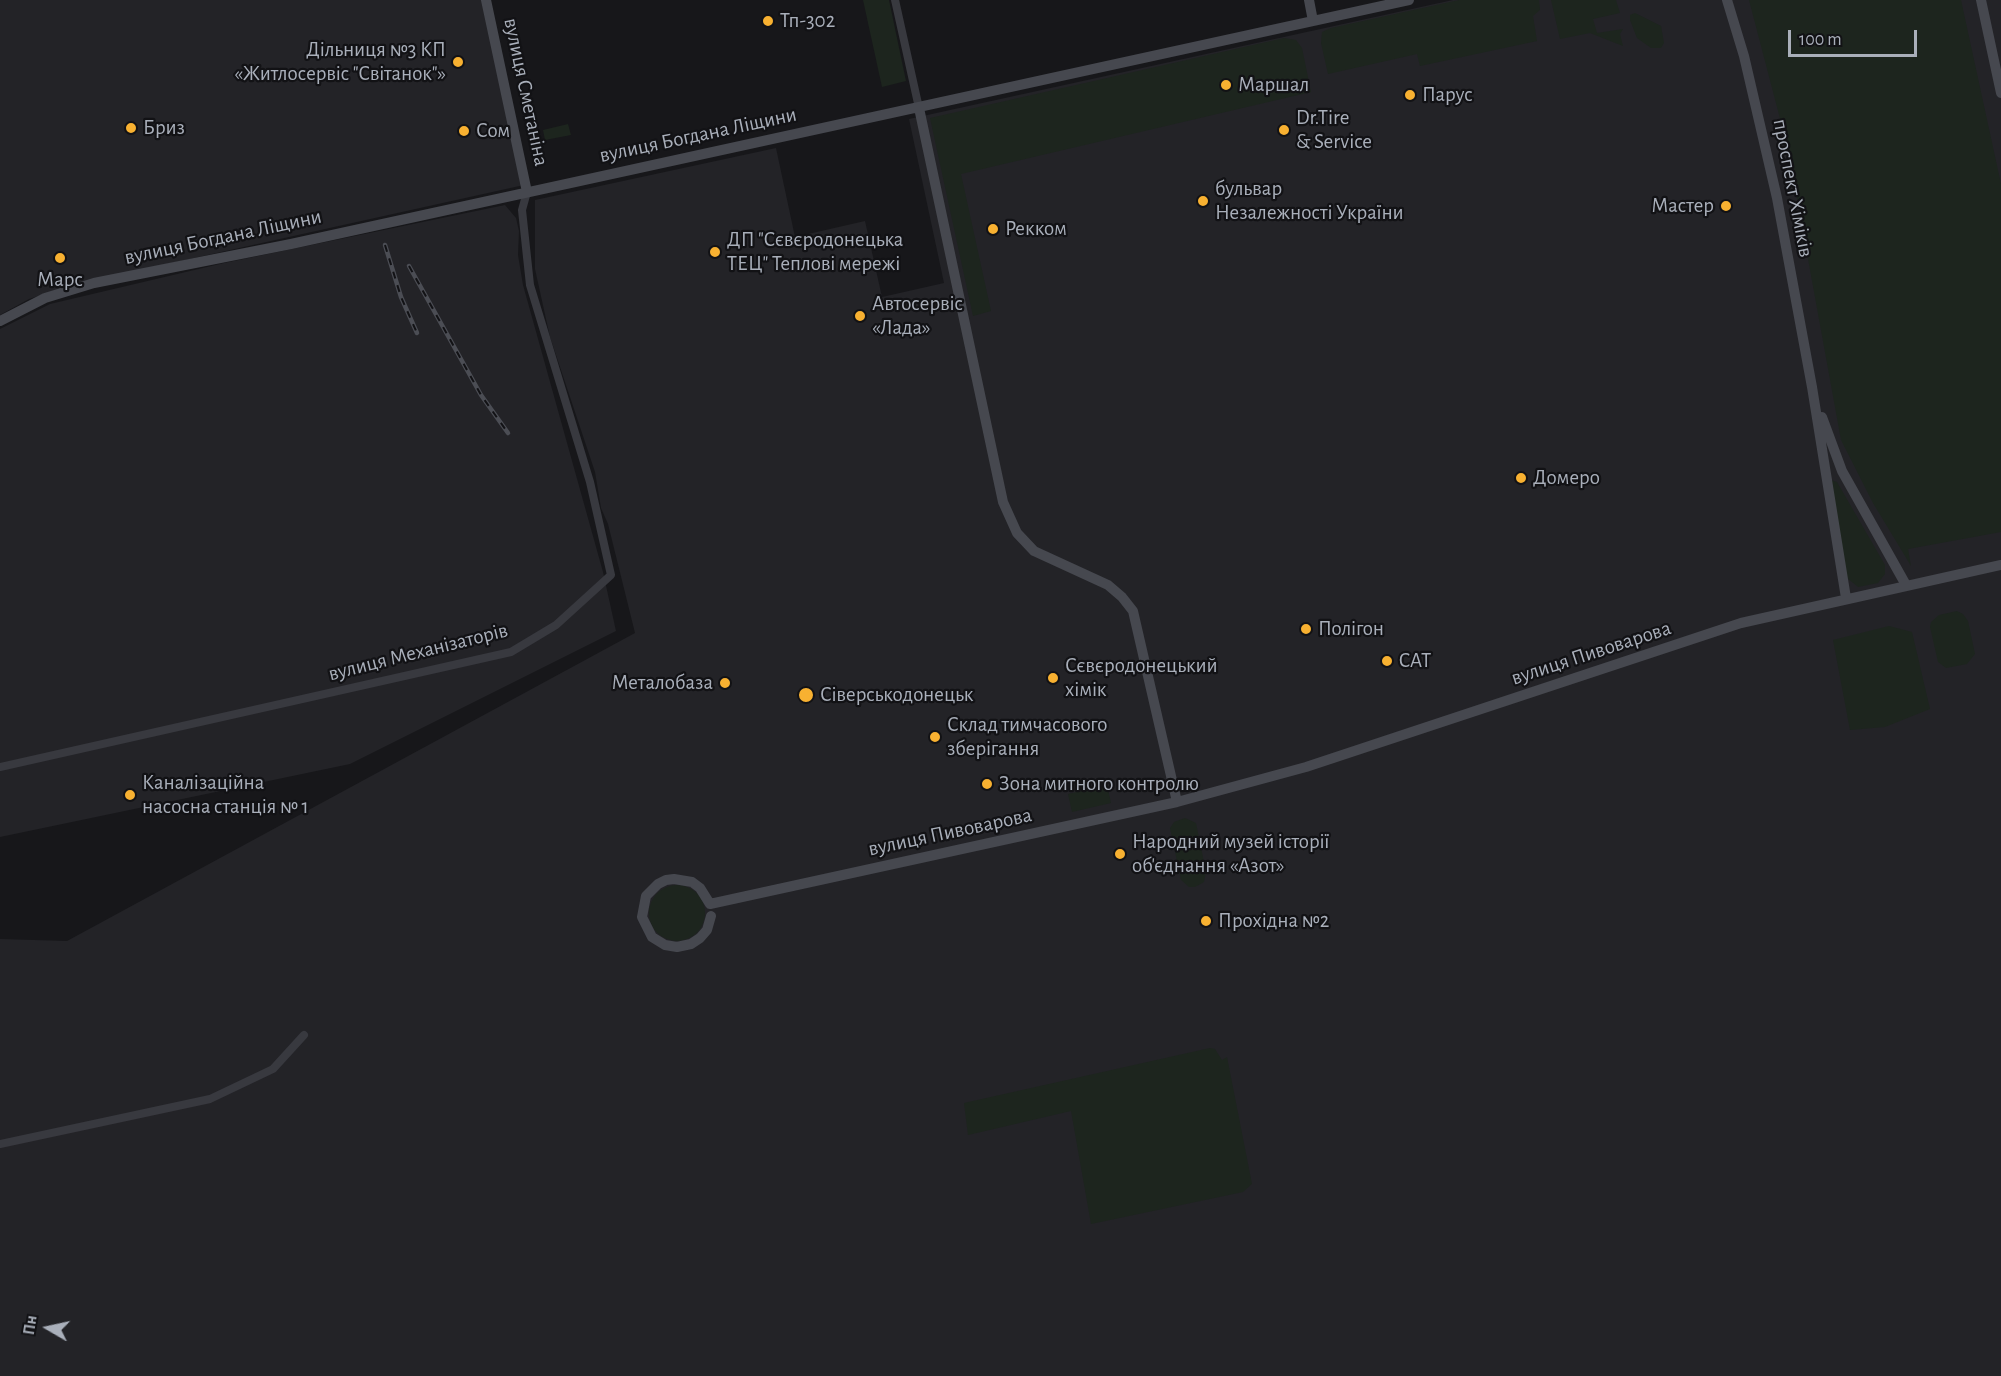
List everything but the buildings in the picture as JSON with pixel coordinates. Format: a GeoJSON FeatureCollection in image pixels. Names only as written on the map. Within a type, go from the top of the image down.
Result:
{"type":"FeatureCollection","features":[{"type":"Feature","properties":{"kind":"street","name":"вулиця Сметаніна"},"geometry":{"type":"LineString","coordinates":[[486,0],[527,192]]}},
{"type":"Feature","properties":{"kind":"street"},"geometry":{"type":"LineString","coordinates":[[895,0],[1004,502],[1017,533],[1034,551],[1108,585],[1122,597],[1132,611],[1177,802]]}},
{"type":"Feature","properties":{"kind":"street"},"geometry":{"type":"LineString","coordinates":[[1309,0],[1313,21]]}},
{"type":"Feature","properties":{"kind":"street","name":"вулиця Богдана Ліщини"},"geometry":{"type":"LineString","coordinates":[[0,321],[45,298],[94,283],[919,108],[1409,0]]}},
{"type":"Feature","properties":{"kind":"street","name":"проспект Хіміків"},"geometry":{"type":"LineString","coordinates":[[1727,0],[1763,132],[1812,387],[1846,598]]}},
{"type":"Feature","properties":{"kind":"street"},"geometry":{"type":"LineString","coordinates":[[1981,0],[2001,93]]}},
{"type":"Feature","properties":{"kind":"street","name":"вулиця Механізаторів"},"geometry":{"type":"LineString","coordinates":[[0,767],[511,652],[556,625],[611,575],[590,482],[562,386],[537,316],[530,285],[522,210],[527,192]]}},
{"type":"Feature","properties":{"kind":"street","name":"проспект Хіміків"},"geometry":{"type":"LineString","coordinates":[[1812,387],[1842,471],[1906,585]]}},
{"type":"Feature","properties":{"kind":"street","name":"вулиця Пивоварова"},"geometry":{"type":"LineString","coordinates":[[710,910],[732,900],[1177,802],[1317,763],[1741,623],[2001,565]]}},
{"type":"Feature","properties":{"kind":"street"},"geometry":{"type":"LineString","coordinates":[[674,879],[692,882],[700,888],[710,910],[706,930],[700,938],[691,944],[677,947],[665,945],[651,937],[642,916],[643,904],[651,890],[658,884],[674,879]]}},
{"type":"Feature","properties":{"kind":"street"},"geometry":{"type":"LineString","coordinates":[[0,1144],[210,1099],[273,1069],[304,1035]]}},
{"type":"Feature","properties":{"kind":"shaded area"},"geometry":{"type":"Polygon","coordinates":[[[0,0],[483,0],[524,185],[72,285],[29,299],[0,315],[0,0]]]}},
{"type":"Feature","properties":{"kind":"shaded area"},"geometry":{"type":"Polygon","coordinates":[[[863,0],[889,0],[906,81],[882,87],[863,0]]]}},
{"type":"Feature","properties":{"kind":"shaded area"},"geometry":{"type":"Polygon","coordinates":[[[1453,0],[2001,0],[2001,1376],[0,1376],[0,939],[67,941],[635,633],[608,524],[601,508],[595,472],[550,337],[535,269],[535,200],[776,148],[795,237],[865,221],[882,297],[944,283],[909,119],[1453,0]]]}},
{"type":"Feature","properties":{"kind":"shaded area"},"geometry":{"type":"Polygon","coordinates":[[[1459,0],[1539,0],[1540,10],[1533,16],[1537,41],[1420,66],[1417,54],[1328,74],[1321,43],[1322,32],[1331,28],[1459,0]]]}},
{"type":"Feature","properties":{"kind":"shaded area"},"geometry":{"type":"Polygon","coordinates":[[[1551,0],[1616,0],[1620,13],[1593,19],[1597,33],[1623,29],[1620,34],[1623,46],[1590,33],[1560,39],[1551,0]]]}},
{"type":"Feature","properties":{"kind":"shaded area"},"geometry":{"type":"Polygon","coordinates":[[[1749,0],[1961,0],[2001,184],[2001,532],[1908,549],[1911,566],[1873,503],[1841,440],[1788,149],[1749,0]]]}},
{"type":"Feature","properties":{"kind":"shaded area"},"geometry":{"type":"Polygon","coordinates":[[[1635,13],[1661,26],[1664,43],[1661,48],[1651,48],[1637,38],[1630,20],[1630,15],[1635,13]]]}},
{"type":"Feature","properties":{"kind":"shaded area"},"geometry":{"type":"Polygon","coordinates":[[[1284,38],[1296,40],[1302,48],[1311,92],[961,174],[991,311],[973,316],[930,118],[1284,38]]]}},
{"type":"Feature","properties":{"kind":"shaded area"},"geometry":{"type":"Polygon","coordinates":[[[568,124],[571,135],[545,140],[543,130],[568,124]]]}},
{"type":"Feature","properties":{"kind":"shaded area"},"geometry":{"type":"Polygon","coordinates":[[[505,205],[516,218],[519,231],[518,255],[523,285],[603,572],[616,631],[350,764],[0,837],[0,329],[50,304],[224,263],[505,205]]]}},
{"type":"Feature","properties":{"kind":"shaded area"},"geometry":{"type":"Polygon","coordinates":[[[1831,480],[1837,482],[1885,565],[1885,574],[1878,583],[1858,587],[1847,578],[1831,480]]]}},
{"type":"Feature","properties":{"kind":"shaded area"},"geometry":{"type":"Polygon","coordinates":[[[1957,611],[1963,614],[1968,621],[1975,654],[1967,664],[1946,668],[1938,662],[1930,627],[1931,622],[1939,615],[1957,611]]]}},
{"type":"Feature","properties":{"kind":"shaded area"},"geometry":{"type":"Polygon","coordinates":[[[1889,626],[1912,632],[1930,709],[1885,727],[1850,730],[1833,640],[1889,626]]]}},
{"type":"Feature","properties":{"kind":"shaded area"},"geometry":{"type":"Polygon","coordinates":[[[1107,785],[1111,803],[1072,812],[1068,794],[1107,785]]]}},
{"type":"Feature","properties":{"kind":"shaded area"},"geometry":{"type":"Polygon","coordinates":[[[1185,818],[1196,823],[1206,872],[1204,882],[1195,887],[1189,887],[1181,880],[1170,828],[1174,822],[1185,818]]]}},
{"type":"Feature","properties":{"kind":"shaded area"},"geometry":{"type":"Polygon","coordinates":[[[677,885],[688,887],[697,893],[703,902],[705,913],[703,924],[697,933],[688,939],[677,941],[666,939],[657,933],[651,924],[649,913],[651,902],[657,893],[666,887],[677,885]]]}},
{"type":"Feature","properties":{"kind":"shaded area"},"geometry":{"type":"Polygon","coordinates":[[[1210,1048],[1215,1049],[1222,1060],[1227,1057],[1252,1184],[1243,1192],[1091,1224],[1071,1111],[968,1135],[964,1103],[1210,1048]]]}},
{"type":"Feature","properties":{"kind":"railway"},"geometry":{"type":"LineString","coordinates":[[385,245],[401,297],[417,333]]}},
{"type":"Feature","properties":{"kind":"railway"},"geometry":{"type":"LineString","coordinates":[[409,266],[481,395],[508,433]]}},
{"type":"Feature","properties":{"kind":"place","name":"Тп-302"},"geometry":{"type":"Point","coordinates":[768,21]}},
{"type":"Feature","properties":{"kind":"place","name":"Дільниця №3 КП «Житлосервіс \"Світанок\"»"},"geometry":{"type":"Point","coordinates":[458,62]}},
{"type":"Feature","properties":{"kind":"place","name":"Маршал"},"geometry":{"type":"Point","coordinates":[1226,85]}},
{"type":"Feature","properties":{"kind":"place","name":"Парус"},"geometry":{"type":"Point","coordinates":[1410,95]}},
{"type":"Feature","properties":{"kind":"place","name":"Бриз"},"geometry":{"type":"Point","coordinates":[131,128]}},
{"type":"Feature","properties":{"kind":"place","name":"Dr.Tire & Service"},"geometry":{"type":"Point","coordinates":[1284,130]}},
{"type":"Feature","properties":{"kind":"place","name":"Сом"},"geometry":{"type":"Point","coordinates":[464,131]}},
{"type":"Feature","properties":{"kind":"place","name":"бульвар Незалежності України"},"geometry":{"type":"Point","coordinates":[1203,201]}},
{"type":"Feature","properties":{"kind":"place","name":"Мастер"},"geometry":{"type":"Point","coordinates":[1726,206]}},
{"type":"Feature","properties":{"kind":"place","name":"Рекком"},"geometry":{"type":"Point","coordinates":[993,229]}},
{"type":"Feature","properties":{"kind":"place","name":"ДП \"Сєвєродонецька ТЕЦ\" Теплові мережі"},"geometry":{"type":"Point","coordinates":[715,252]}},
{"type":"Feature","properties":{"kind":"place","name":"Марс"},"geometry":{"type":"Point","coordinates":[60,258]}},
{"type":"Feature","properties":{"kind":"place","name":"Автосервіс «Лада»"},"geometry":{"type":"Point","coordinates":[860,316]}},
{"type":"Feature","properties":{"kind":"place","name":"Домеро"},"geometry":{"type":"Point","coordinates":[1521,478]}},
{"type":"Feature","properties":{"kind":"place","name":"Полігон"},"geometry":{"type":"Point","coordinates":[1306,629]}},
{"type":"Feature","properties":{"kind":"place","name":"CAT"},"geometry":{"type":"Point","coordinates":[1387,661]}},
{"type":"Feature","properties":{"kind":"place","name":"Сєвєродонецький хімік"},"geometry":{"type":"Point","coordinates":[1053,678]}},
{"type":"Feature","properties":{"kind":"place","name":"Металобаза"},"geometry":{"type":"Point","coordinates":[725,683]}},
{"type":"Feature","properties":{"kind":"place","name":"Сіверськодонецьк"},"geometry":{"type":"Point","coordinates":[806,695]}},
{"type":"Feature","properties":{"kind":"place","name":"Склад тимчасового зберігання"},"geometry":{"type":"Point","coordinates":[935,737]}},
{"type":"Feature","properties":{"kind":"place","name":"Зона митного контролю"},"geometry":{"type":"Point","coordinates":[987,784]}},
{"type":"Feature","properties":{"kind":"place","name":"Каналізаційна насосна станція № 1"},"geometry":{"type":"Point","coordinates":[130,795]}},
{"type":"Feature","properties":{"kind":"place","name":"Народний музей історії об'єднання «Азот»"},"geometry":{"type":"Point","coordinates":[1120,854]}},
{"type":"Feature","properties":{"kind":"place","name":"Прохідна №2"},"geometry":{"type":"Point","coordinates":[1206,921]}}]}
